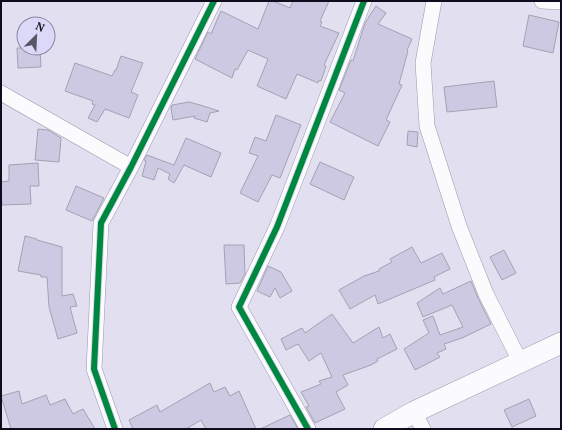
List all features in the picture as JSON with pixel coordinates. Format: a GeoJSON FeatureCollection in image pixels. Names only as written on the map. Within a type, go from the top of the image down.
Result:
{"type":"FeatureCollection","features":[{"type":"Feature","properties":{"kind":"main road"},"geometry":{"type":"LineString","coordinates":[[384,429],[418,421],[521,363],[561,343]]}},
{"type":"Feature","properties":{"kind":"street"},"geometry":{"type":"LineString","coordinates":[[115,429],[94,369],[101,223],[131,167],[214,1]]}},
{"type":"Feature","properties":{"kind":"street"},"geometry":{"type":"LineString","coordinates":[[308,429],[239,307],[277,227],[364,1]]}},
{"type":"Feature","properties":{"kind":"street"},"geometry":{"type":"LineString","coordinates":[[434,1],[423,63],[426,126],[459,226],[480,280],[521,363]]}},
{"type":"Feature","properties":{"kind":"street"},"geometry":{"type":"LineString","coordinates":[[542,1],[561,2]]}},
{"type":"Feature","properties":{"kind":"street"},"geometry":{"type":"LineString","coordinates":[[1,93],[131,167]]}},
{"type":"Feature","properties":{"kind":"building"},"geometry":{"type":"Polygon","coordinates":[[[269,1],[273,1],[290,8],[293,1],[329,1],[320,21],[322,22],[320,26],[339,33],[324,65],[326,66],[321,81],[319,80],[318,83],[297,74],[286,99],[257,86],[268,59],[248,50],[237,70],[235,69],[232,78],[195,59],[208,32],[211,34],[221,11],[258,29],[269,1]]]}},
{"type":"Feature","properties":{"kind":"building"},"geometry":{"type":"Polygon","coordinates":[[[376,6],[386,13],[378,24],[412,39],[407,50],[408,51],[399,84],[402,85],[386,120],[390,122],[378,146],[330,122],[345,93],[339,90],[351,60],[353,61],[365,23],[376,6]]]}},
{"type":"Feature","properties":{"kind":"building"},"geometry":{"type":"Polygon","coordinates":[[[529,15],[559,22],[553,53],[523,46],[529,15]]]}},
{"type":"Feature","properties":{"kind":"building"},"geometry":{"type":"Polygon","coordinates":[[[17,56],[40,56],[41,67],[18,68],[17,56]]]}},
{"type":"Feature","properties":{"kind":"building"},"geometry":{"type":"Polygon","coordinates":[[[121,56],[143,63],[131,92],[138,95],[129,118],[105,109],[97,122],[88,118],[95,105],[92,104],[93,101],[65,91],[75,63],[112,76],[121,56]]]}},
{"type":"Feature","properties":{"kind":"building"},"geometry":{"type":"Polygon","coordinates":[[[494,81],[497,107],[447,112],[444,87],[494,81]]]}},
{"type":"Feature","properties":{"kind":"building"},"geometry":{"type":"Polygon","coordinates":[[[189,102],[219,111],[210,113],[207,122],[194,118],[195,116],[173,120],[172,105],[189,102]]]}},
{"type":"Feature","properties":{"kind":"building"},"geometry":{"type":"Polygon","coordinates":[[[276,115],[301,125],[280,178],[272,175],[258,202],[240,193],[258,156],[249,153],[255,137],[266,141],[276,115]]]}},
{"type":"Feature","properties":{"kind":"building"},"geometry":{"type":"Polygon","coordinates":[[[38,129],[48,130],[61,138],[59,162],[35,160],[38,129]]]}},
{"type":"Feature","properties":{"kind":"building"},"geometry":{"type":"Polygon","coordinates":[[[408,131],[418,132],[417,147],[407,145],[408,131]]]}},
{"type":"Feature","properties":{"kind":"building"},"geometry":{"type":"Polygon","coordinates":[[[186,138],[221,153],[211,177],[184,165],[174,183],[168,179],[170,174],[158,168],[154,180],[142,176],[146,161],[144,160],[147,155],[174,165],[186,138]]]}},
{"type":"Feature","properties":{"kind":"building"},"geometry":{"type":"Polygon","coordinates":[[[320,162],[354,177],[344,200],[310,184],[320,162]]]}},
{"type":"Feature","properties":{"kind":"building"},"geometry":{"type":"Polygon","coordinates":[[[38,163],[39,186],[30,186],[31,204],[2,205],[1,182],[9,181],[9,165],[38,163]]]}},
{"type":"Feature","properties":{"kind":"building"},"geometry":{"type":"Polygon","coordinates":[[[76,186],[104,198],[92,221],[66,210],[76,186]]]}},
{"type":"Feature","properties":{"kind":"building"},"geometry":{"type":"Polygon","coordinates":[[[25,236],[62,247],[62,296],[73,294],[77,306],[70,307],[77,333],[58,339],[49,307],[47,277],[41,277],[41,275],[18,271],[25,236]]]}},
{"type":"Feature","properties":{"kind":"building"},"geometry":{"type":"Polygon","coordinates":[[[224,245],[244,245],[245,274],[240,283],[226,284],[224,245]]]}},
{"type":"Feature","properties":{"kind":"building"},"geometry":{"type":"Polygon","coordinates":[[[412,247],[421,263],[442,253],[450,269],[434,277],[435,280],[378,304],[375,295],[350,309],[339,290],[364,276],[379,271],[379,269],[392,262],[390,259],[412,247]]]}},
{"type":"Feature","properties":{"kind":"building"},"geometry":{"type":"Polygon","coordinates":[[[504,250],[516,273],[502,280],[490,257],[504,250]]]}},
{"type":"Feature","properties":{"kind":"building"},"geometry":{"type":"Polygon","coordinates":[[[268,266],[281,272],[292,291],[280,298],[275,288],[270,297],[257,291],[268,266]]]}},
{"type":"Feature","properties":{"kind":"building"},"geometry":{"type":"Polygon","coordinates":[[[471,281],[491,324],[462,338],[444,344],[446,349],[437,353],[440,357],[415,370],[404,349],[429,333],[423,320],[433,316],[440,335],[463,327],[452,305],[423,317],[417,303],[440,288],[443,294],[471,281]]]}},
{"type":"Feature","properties":{"kind":"building"},"geometry":{"type":"Polygon","coordinates":[[[332,314],[353,343],[379,327],[383,338],[390,334],[397,349],[377,359],[378,361],[371,365],[343,375],[348,385],[336,392],[345,409],[315,423],[306,407],[309,406],[301,392],[321,384],[319,381],[332,377],[321,353],[309,361],[298,344],[286,350],[281,339],[302,328],[305,333],[332,314]]]}},
{"type":"Feature","properties":{"kind":"building"},"geometry":{"type":"Polygon","coordinates":[[[210,383],[214,392],[225,387],[230,396],[239,391],[256,429],[206,429],[201,420],[186,429],[133,429],[129,420],[157,405],[160,412],[210,383]]]}},
{"type":"Feature","properties":{"kind":"building"},"geometry":{"type":"Polygon","coordinates":[[[19,391],[22,404],[46,395],[50,405],[65,399],[73,414],[83,409],[95,429],[11,429],[1,396],[19,391]]]}},
{"type":"Feature","properties":{"kind":"building"},"geometry":{"type":"Polygon","coordinates":[[[529,399],[536,416],[512,427],[504,410],[529,399]]]}},
{"type":"Feature","properties":{"kind":"building"},"geometry":{"type":"Polygon","coordinates":[[[290,415],[298,429],[260,429],[290,415]]]}},
{"type":"Feature","properties":{"kind":"cycle path"},"geometry":{"type":"LineString","coordinates":[[115,429],[94,369],[101,223],[131,167],[214,1]]}},
{"type":"Feature","properties":{"kind":"cycle path"},"geometry":{"type":"LineString","coordinates":[[308,429],[239,307],[277,227],[364,1]]}}]}
